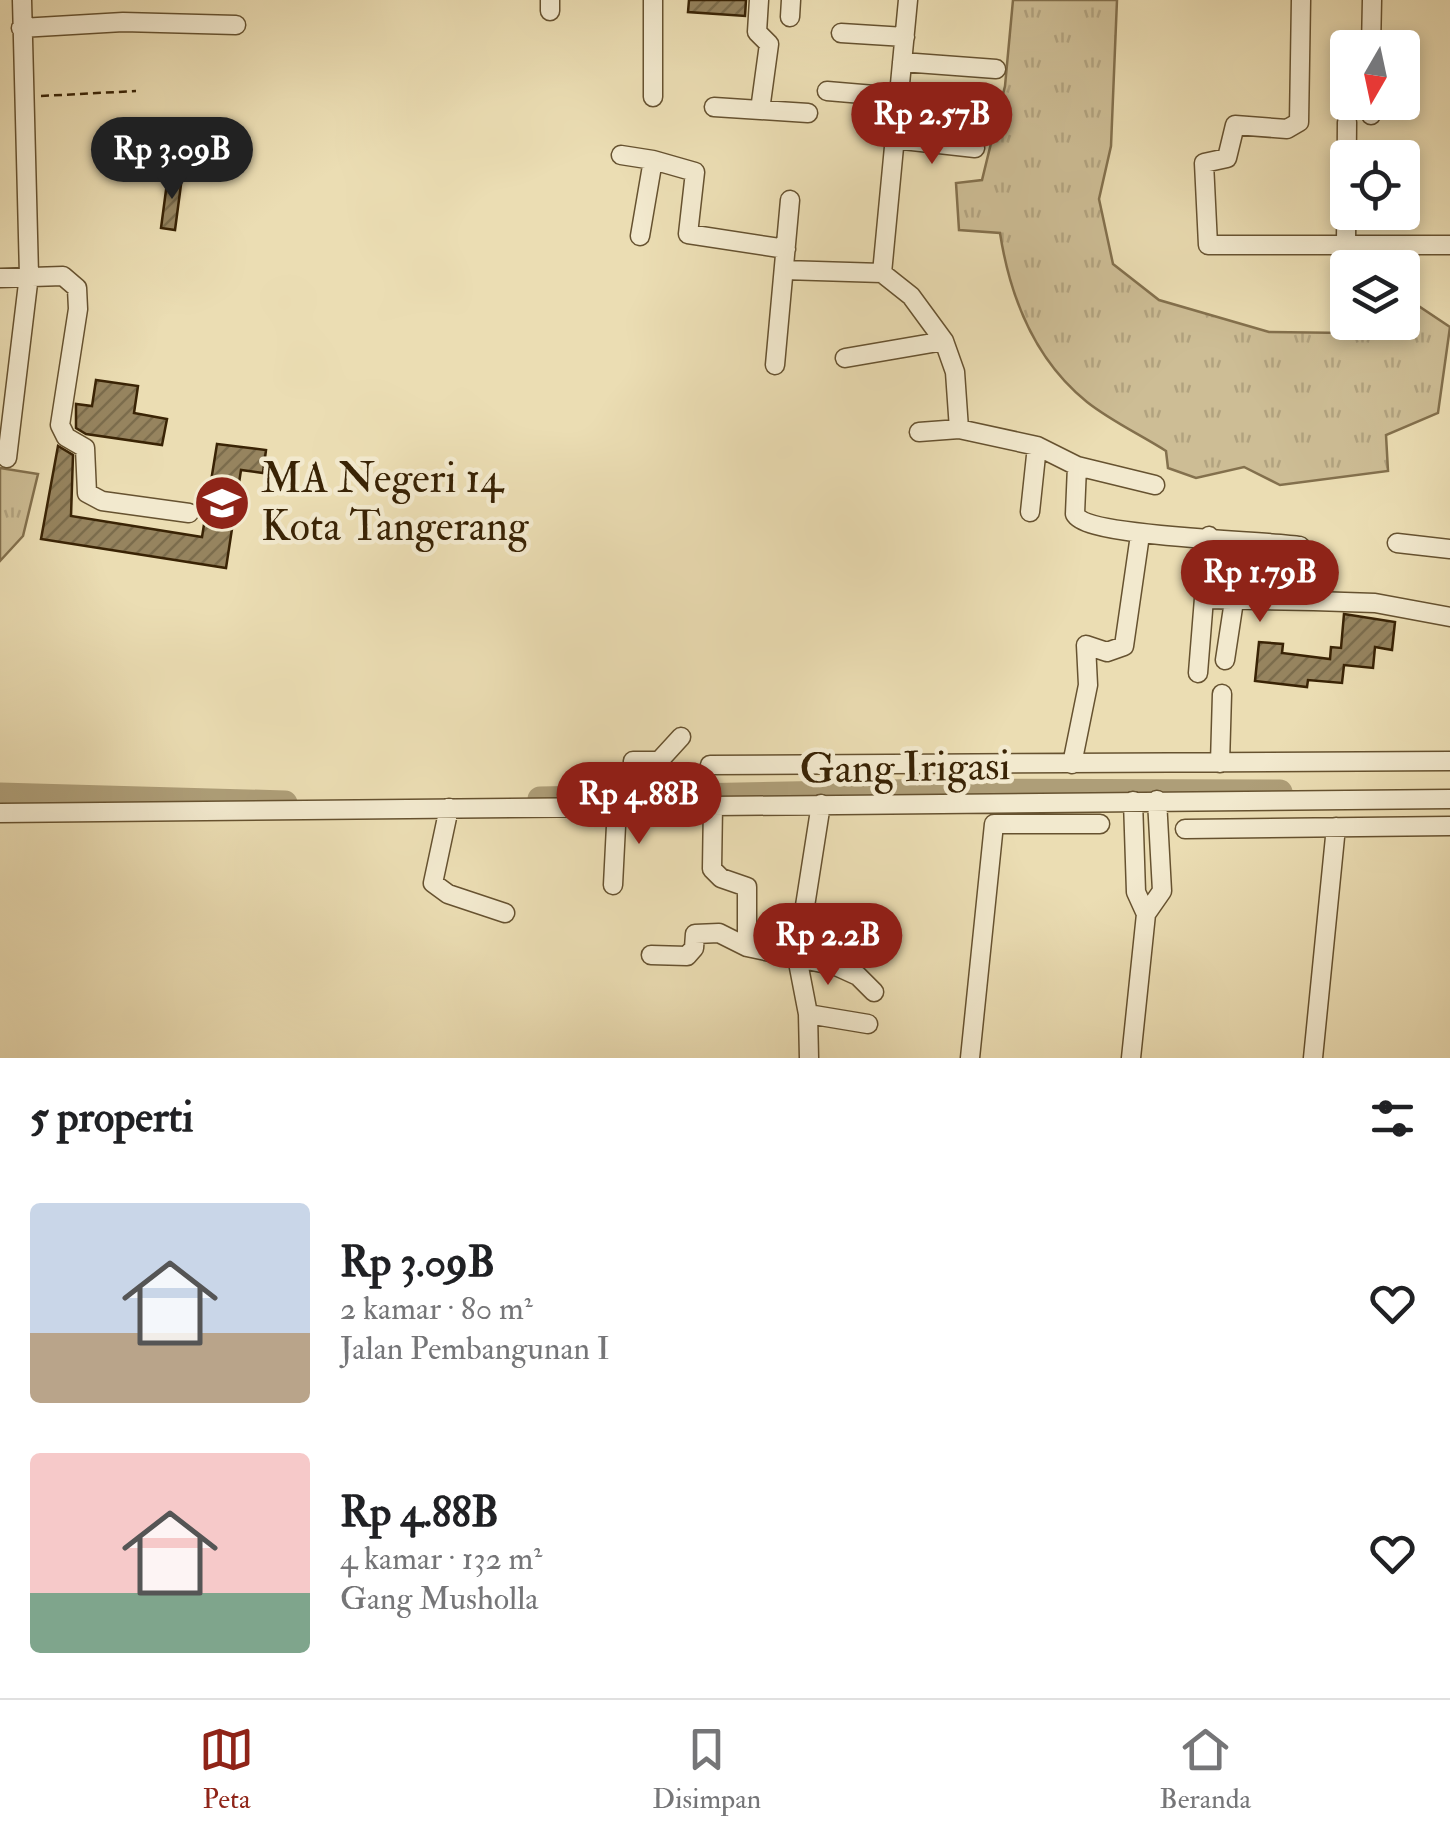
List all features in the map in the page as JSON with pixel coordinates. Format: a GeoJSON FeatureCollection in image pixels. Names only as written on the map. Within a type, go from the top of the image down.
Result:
{"type":"FeatureCollection","features":[{"type":"Feature","properties":{"kind":"street"},"geometry":{"type":"LineString","coordinates":[[6,458],[29,275],[22,0]]}},
{"type":"Feature","properties":{"kind":"street"},"geometry":{"type":"LineString","coordinates":[[653,0],[653,97]]}},
{"type":"Feature","properties":{"kind":"street"},"geometry":{"type":"LineString","coordinates":[[760,0],[757,32],[769,44],[760,110]]}},
{"type":"Feature","properties":{"kind":"street"},"geometry":{"type":"LineString","coordinates":[[882,273],[908,0]]}},
{"type":"Feature","properties":{"kind":"street"},"geometry":{"type":"LineString","coordinates":[[1301,0],[1299,122],[1287,128],[1235,126],[1227,158],[1204,163],[1207,241],[1212,246],[1450,245]]}},
{"type":"Feature","properties":{"kind":"street"},"geometry":{"type":"LineString","coordinates":[[1372,0],[1372,30]]}},
{"type":"Feature","properties":{"kind":"street"},"geometry":{"type":"LineString","coordinates":[[22,28],[124,22],[236,25]]}},
{"type":"Feature","properties":{"kind":"street"},"geometry":{"type":"LineString","coordinates":[[841,33],[905,37]]}},
{"type":"Feature","properties":{"kind":"street"},"geometry":{"type":"LineString","coordinates":[[902,62],[996,70]]}},
{"type":"Feature","properties":{"kind":"street"},"geometry":{"type":"LineString","coordinates":[[827,91],[898,96]]}},
{"type":"Feature","properties":{"kind":"street"},"geometry":{"type":"LineString","coordinates":[[714,107],[808,114]]}},
{"type":"Feature","properties":{"kind":"street"},"geometry":{"type":"LineString","coordinates":[[1346,243],[1347,122]]}},
{"type":"Feature","properties":{"kind":"street"},"geometry":{"type":"LineString","coordinates":[[894,139],[975,148]]}},
{"type":"Feature","properties":{"kind":"street"},"geometry":{"type":"LineString","coordinates":[[621,155],[695,172],[688,234],[786,249]]}},
{"type":"Feature","properties":{"kind":"street"},"geometry":{"type":"LineString","coordinates":[[640,236],[653,160]]}},
{"type":"Feature","properties":{"kind":"street"},"geometry":{"type":"LineString","coordinates":[[775,365],[790,200]]}},
{"type":"Feature","properties":{"kind":"street"},"geometry":{"type":"LineString","coordinates":[[784,270],[882,273],[911,296],[944,341],[954,372],[959,429]]}},
{"type":"Feature","properties":{"kind":"street"},"geometry":{"type":"LineString","coordinates":[[0,278],[63,276],[77,288],[78,309],[60,425],[66,437],[85,448],[87,494],[102,500],[190,514]]}},
{"type":"Feature","properties":{"kind":"street"},"geometry":{"type":"LineString","coordinates":[[845,358],[944,341]]}},
{"type":"Feature","properties":{"kind":"street"},"geometry":{"type":"LineString","coordinates":[[919,432],[959,429],[1037,446],[1077,466],[1155,485]]}},
{"type":"Feature","properties":{"kind":"street"},"geometry":{"type":"LineString","coordinates":[[1030,512],[1037,446]]}},
{"type":"Feature","properties":{"kind":"street"},"geometry":{"type":"LineString","coordinates":[[1077,466],[1077,520],[1140,535],[1210,536],[1300,546],[1308,557],[1314,600]]}},
{"type":"Feature","properties":{"kind":"street"},"geometry":{"type":"LineString","coordinates":[[1072,764],[1088,684],[1086,645],[1107,652],[1124,646],[1140,535]]}},
{"type":"Feature","properties":{"kind":"street"},"geometry":{"type":"LineString","coordinates":[[1198,673],[1210,536]]}},
{"type":"Feature","properties":{"kind":"street"},"geometry":{"type":"LineString","coordinates":[[1398,542],[1450,549]]}},
{"type":"Feature","properties":{"kind":"street"},"geometry":{"type":"LineString","coordinates":[[1206,599],[1375,603],[1450,617]]}},
{"type":"Feature","properties":{"kind":"street"},"geometry":{"type":"LineString","coordinates":[[1225,660],[1234,601]]}},
{"type":"Feature","properties":{"kind":"street"},"geometry":{"type":"LineString","coordinates":[[1220,763],[1222,694]]}},
{"type":"Feature","properties":{"kind":"street"},"geometry":{"type":"LineString","coordinates":[[612,886],[634,761],[658,761],[680,737]]}},
{"type":"Feature","properties":{"kind":"street"},"geometry":{"type":"LineString","coordinates":[[710,766],[1450,761]]}},
{"type":"Feature","properties":{"kind":"street"},"geometry":{"type":"LineString","coordinates":[[1131,1058],[1146,914],[1162,891],[1157,800]]}},
{"type":"Feature","properties":{"kind":"street","name":"Gang Irigasi"},"geometry":{"type":"LineString","coordinates":[[0,813],[1450,800]]}},
{"type":"Feature","properties":{"kind":"street"},"geometry":{"type":"LineString","coordinates":[[1133,801],[1136,892],[1146,914]]}},
{"type":"Feature","properties":{"kind":"street"},"geometry":{"type":"LineString","coordinates":[[809,1058],[808,1014],[797,957],[821,804]]}},
{"type":"Feature","properties":{"kind":"street"},"geometry":{"type":"LineString","coordinates":[[714,805],[712,869],[722,878],[746,884],[747,946]]}},
{"type":"Feature","properties":{"kind":"street"},"geometry":{"type":"LineString","coordinates":[[450,808],[433,883],[448,894],[506,913]]}},
{"type":"Feature","properties":{"kind":"street"},"geometry":{"type":"LineString","coordinates":[[970,1058],[994,824],[1100,824]]}},
{"type":"Feature","properties":{"kind":"street"},"geometry":{"type":"LineString","coordinates":[[1185,829],[1450,826]]}},
{"type":"Feature","properties":{"kind":"street"},"geometry":{"type":"LineString","coordinates":[[1313,1058],[1336,828]]}},
{"type":"Feature","properties":{"kind":"street"},"geometry":{"type":"LineString","coordinates":[[651,955],[687,956],[694,948],[695,934],[719,933],[747,946],[836,966],[858,976],[874,992]]}},
{"type":"Feature","properties":{"kind":"street"},"geometry":{"type":"LineString","coordinates":[[808,1014],[868,1024]]}},
{"type":"Feature","properties":{"kind":"path"},"geometry":{"type":"LineString","coordinates":[[24,97],[136,91]]}},
{"type":"Feature","properties":{"kind":"green space"},"geometry":{"type":"Polygon","coordinates":[[[1013,0],[1117,0],[1111,146],[1099,199],[1113,264],[1159,300],[1269,332],[1330,333],[1330,340],[1420,340],[1420,307],[1450,327],[1438,413],[1386,435],[1388,471],[1280,485],[1244,467],[1196,478],[1168,468],[1166,451],[1096,409],[1069,385],[1039,347],[1018,304],[1000,233],[959,230],[956,183],[982,180],[1005,86],[1013,0]]]}},
{"type":"Feature","properties":{"kind":"green space"},"geometry":{"type":"Polygon","coordinates":[[[0,468],[38,474],[23,536],[0,561],[0,468]]]}},
{"type":"Feature","properties":{"kind":"building"},"geometry":{"type":"Polygon","coordinates":[[[689,0],[746,0],[745,16],[688,12],[689,0]]]}},
{"type":"Feature","properties":{"kind":"building"},"geometry":{"type":"Polygon","coordinates":[[[168,175],[182,177],[175,230],[161,228],[168,175]]]}},
{"type":"Feature","properties":{"kind":"building"},"geometry":{"type":"Polygon","coordinates":[[[96,380],[138,386],[134,413],[167,419],[162,445],[86,434],[76,428],[76,404],[92,406],[96,380]]]}},
{"type":"Feature","properties":{"kind":"building","name":"MA Negeri 14 Kota Tangerang"},"geometry":{"type":"Polygon","coordinates":[[[217,444],[266,450],[263,473],[241,470],[226,568],[41,539],[58,446],[73,455],[71,516],[202,537],[217,444]]]}},
{"type":"Feature","properties":{"kind":"building"},"geometry":{"type":"Polygon","coordinates":[[[1240,554],[1263,555],[1253,587],[1238,587],[1240,554]]]}},
{"type":"Feature","properties":{"kind":"building"},"geometry":{"type":"Polygon","coordinates":[[[1344,614],[1395,622],[1392,650],[1375,647],[1373,668],[1344,665],[1342,683],[1308,680],[1307,687],[1255,681],[1259,642],[1283,644],[1282,653],[1330,659],[1331,647],[1341,648],[1344,614]]]}},
{"type":"Feature","properties":{"kind":"waterway"},"geometry":{"type":"LineString","coordinates":[[540,799],[938,791],[1280,792]]}},
{"type":"Feature","properties":{"kind":"waterway"},"geometry":{"type":"LineString","coordinates":[[0,795],[285,803]]}},
{"type":"Feature","properties":{"kind":"place","name":"MA Negeri 14 Kota Tangerang"},"geometry":{"type":"Point","coordinates":[222,503]}}]}
